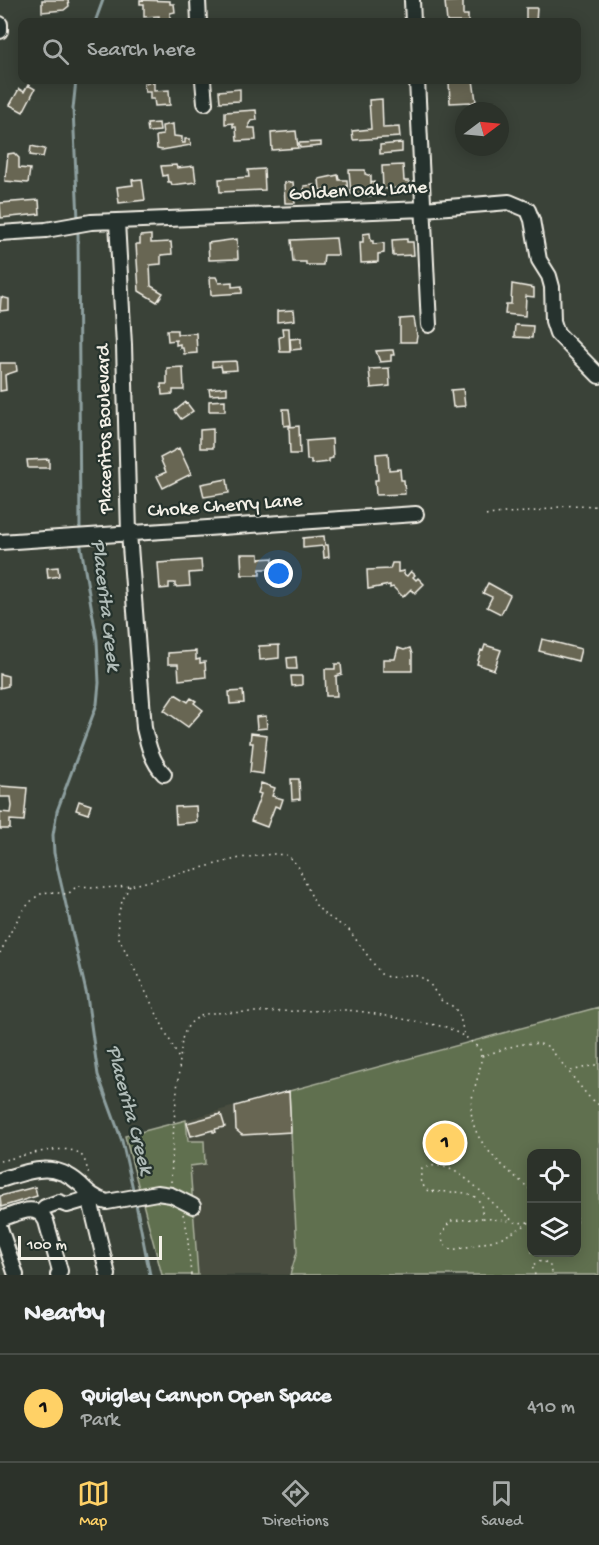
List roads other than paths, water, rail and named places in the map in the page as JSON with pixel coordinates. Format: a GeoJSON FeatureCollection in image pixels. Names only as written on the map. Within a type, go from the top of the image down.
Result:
{"type":"FeatureCollection","features":[{"type":"Feature","properties":{"kind":"street"},"geometry":{"type":"LineString","coordinates":[[198,0],[199,18]]}},
{"type":"Feature","properties":{"kind":"street"},"geometry":{"type":"LineString","coordinates":[[412,0],[413,18]]}},
{"type":"Feature","properties":{"kind":"street"},"geometry":{"type":"LineString","coordinates":[[0,24],[0,31]]}},
{"type":"Feature","properties":{"kind":"street"},"geometry":{"type":"LineString","coordinates":[[203,84],[205,103]]}},
{"type":"Feature","properties":{"kind":"street"},"geometry":{"type":"LineString","coordinates":[[417,84],[429,325]]}},
{"type":"Feature","properties":{"kind":"street","name":"Golden Oak Lane"},"geometry":{"type":"LineString","coordinates":[[0,233],[46,230],[91,222],[424,209],[509,202],[528,210],[532,220],[539,260],[549,276],[552,287],[553,321],[557,333],[599,376]]}},
{"type":"Feature","properties":{"kind":"street","name":"Placeritos Boulevard"},"geometry":{"type":"LineString","coordinates":[[117,222],[124,345],[129,533],[144,728],[151,753],[164,774]]}},
{"type":"Feature","properties":{"kind":"street","name":"Choke Cherry Lane"},"geometry":{"type":"LineString","coordinates":[[0,542],[416,514]]}},
{"type":"Feature","properties":{"kind":"street"},"geometry":{"type":"LineString","coordinates":[[0,1180],[41,1168],[52,1169],[73,1178],[99,1200],[107,1202],[157,1193],[171,1195],[188,1210]]}},
{"type":"Feature","properties":{"kind":"street"},"geometry":{"type":"LineString","coordinates":[[40,1212],[45,1207],[59,1202],[67,1205],[84,1200],[88,1192]]}},
{"type":"Feature","properties":{"kind":"street"},"geometry":{"type":"LineString","coordinates":[[88,1192],[108,1275]]}},
{"type":"Feature","properties":{"kind":"street"},"geometry":{"type":"LineString","coordinates":[[0,1219],[31,1209],[40,1212],[46,1221],[60,1271],[58,1275]]}},
{"type":"Feature","properties":{"kind":"street"},"geometry":{"type":"LineString","coordinates":[[0,1228],[16,1275]]}},
{"type":"Feature","properties":{"kind":"waterway","name":"Placerita Creek"},"geometry":{"type":"LineString","coordinates":[[96,18],[103,0]]}},
{"type":"Feature","properties":{"kind":"waterway","name":"Placerita Creek"},"geometry":{"type":"LineString","coordinates":[[76,84],[73,109],[78,220]]}},
{"type":"Feature","properties":{"kind":"waterway","name":"Placerita Creek"},"geometry":{"type":"LineString","coordinates":[[78,229],[80,532]]}},
{"type":"Feature","properties":{"kind":"waterway","name":"Placerita Creek"},"geometry":{"type":"LineString","coordinates":[[80,541],[97,640],[99,683],[97,704],[57,811],[53,835],[54,853],[87,996],[98,1075],[122,1141],[133,1189]]}},
{"type":"Feature","properties":{"kind":"waterway","name":"Placerita Creek"},"geometry":{"type":"LineString","coordinates":[[136,1204],[150,1275]]}},
{"type":"Feature","properties":{"kind":"place","name":"Quigley Canyon Open Space"},"geometry":{"type":"Point","coordinates":[445,1143]}}]}
